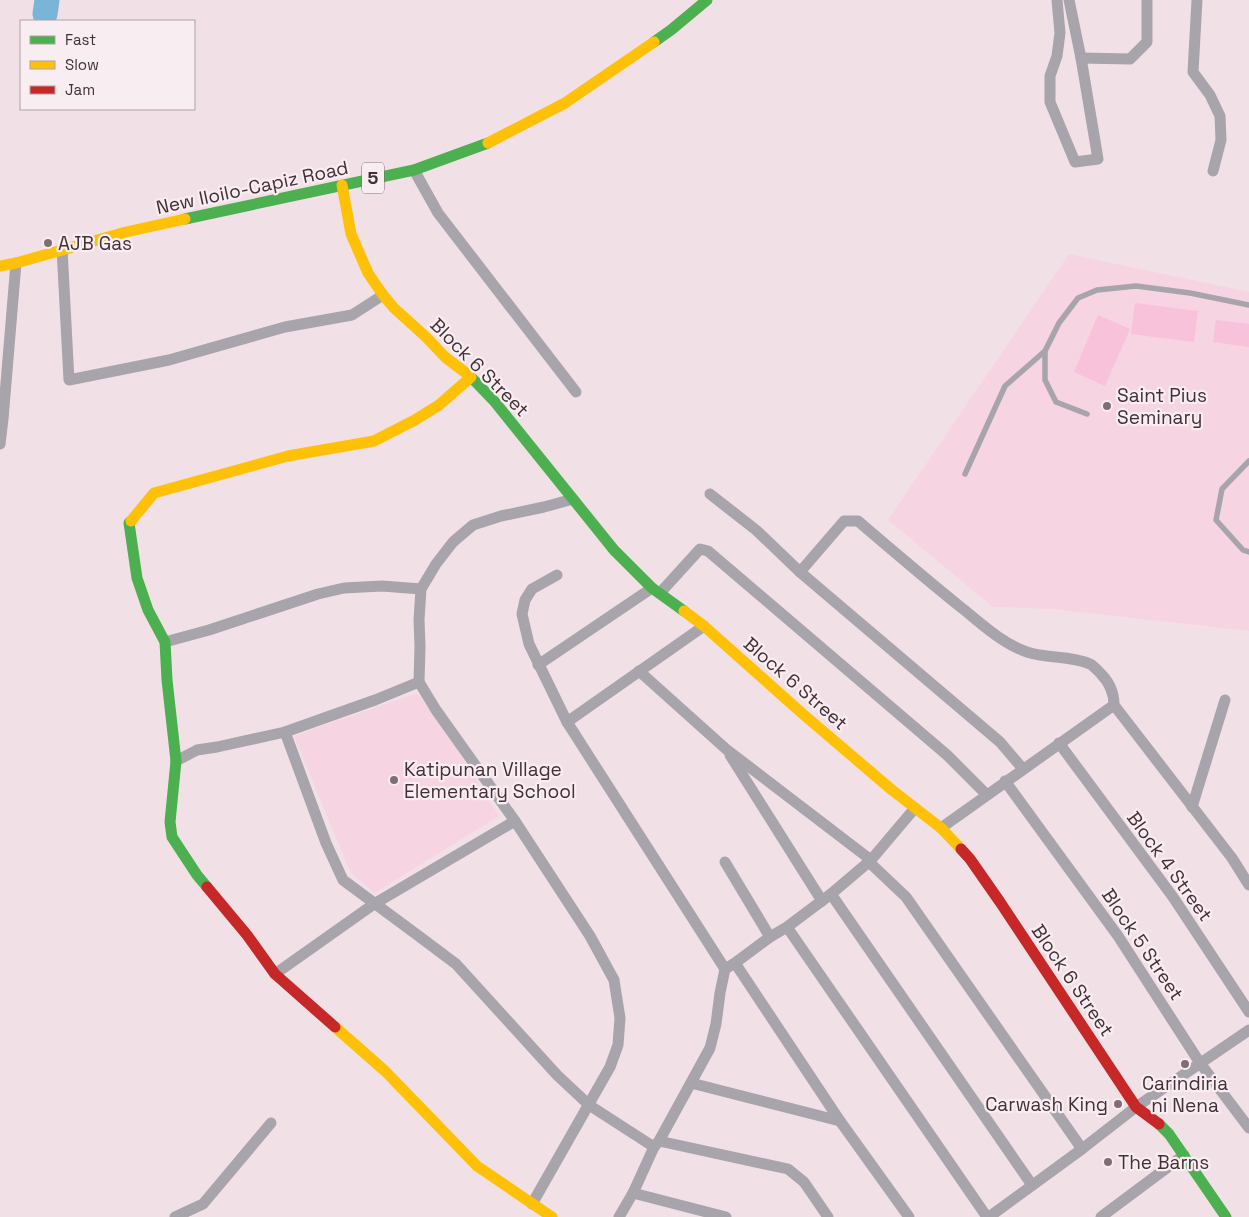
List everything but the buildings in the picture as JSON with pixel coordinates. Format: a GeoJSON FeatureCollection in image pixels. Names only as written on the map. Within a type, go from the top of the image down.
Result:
{"type":"FeatureCollection","features":[{"type":"Feature","properties":{"kind":"main road","name":"New Iloilo-Capiz Road"},"geometry":{"type":"LineString","coordinates":[[0,266],[126,232],[414,170],[493,141],[565,103],[671,30],[707,0]]}},
{"type":"Feature","properties":{"kind":"main road","name":"Block 6 Street"},"geometry":{"type":"LineString","coordinates":[[342,185],[351,234],[368,273],[382,295],[445,357],[471,377],[495,402],[614,550],[656,591],[704,626],[804,715],[892,790],[941,828],[970,859],[1136,1107],[1159,1123],[1169,1134],[1184,1155],[1220,1215]]}},
{"type":"Feature","properties":{"kind":"main road"},"geometry":{"type":"LineString","coordinates":[[471,377],[439,405],[374,441],[288,456],[154,493],[129,523],[137,578],[148,610],[165,642],[167,680],[176,761],[170,822],[172,837],[197,876],[247,935],[275,974],[385,1071],[477,1166],[552,1217]]}},
{"type":"Feature","properties":{"kind":"street"},"geometry":{"type":"LineString","coordinates":[[1057,0],[1060,33],[1057,56],[1050,76],[1050,102],[1075,162],[1098,159],[1069,0]]}},
{"type":"Feature","properties":{"kind":"street"},"geometry":{"type":"LineString","coordinates":[[1081,58],[1130,59],[1147,42],[1147,0]]}},
{"type":"Feature","properties":{"kind":"street"},"geometry":{"type":"LineString","coordinates":[[1197,0],[1193,72],[1210,95],[1220,116],[1221,140],[1213,171]]}},
{"type":"Feature","properties":{"kind":"street"},"geometry":{"type":"LineString","coordinates":[[414,170],[438,213],[576,392]]}},
{"type":"Feature","properties":{"kind":"street"},"geometry":{"type":"LineString","coordinates":[[62,250],[69,380],[169,360],[286,327],[352,315],[382,295]]}},
{"type":"Feature","properties":{"kind":"street"},"geometry":{"type":"LineString","coordinates":[[0,444],[16,263]]}},
{"type":"Feature","properties":{"kind":"street"},"geometry":{"type":"LineString","coordinates":[[710,494],[756,530],[800,572],[1000,742],[1023,769]]}},
{"type":"Feature","properties":{"kind":"street"},"geometry":{"type":"LineString","coordinates":[[532,1204],[610,1067],[618,1045],[620,1018],[614,980],[590,936],[515,822],[436,710],[419,682],[420,646],[418,620],[421,590],[436,564],[453,542],[473,525],[501,516],[573,499]]}},
{"type":"Feature","properties":{"kind":"street"},"geometry":{"type":"LineString","coordinates":[[800,572],[844,521],[858,521],[983,625],[1008,642],[1026,652],[1072,658],[1091,664],[1105,678],[1114,694],[1114,705],[1232,858],[1249,885]]}},
{"type":"Feature","properties":{"kind":"street"},"geometry":{"type":"LineString","coordinates":[[538,664],[656,591],[700,549],[708,551],[947,755],[987,795]]}},
{"type":"Feature","properties":{"kind":"street"},"geometry":{"type":"LineString","coordinates":[[557,575],[532,589],[525,600],[522,614],[529,644],[567,722],[730,966],[909,1217]]}},
{"type":"Feature","properties":{"kind":"street"},"geometry":{"type":"LineString","coordinates":[[165,642],[209,630],[318,594],[344,588],[382,586],[421,590]]}},
{"type":"Feature","properties":{"kind":"street"},"geometry":{"type":"LineString","coordinates":[[567,722],[704,626]]}},
{"type":"Feature","properties":{"kind":"street"},"geometry":{"type":"LineString","coordinates":[[639,671],[726,749],[870,861],[906,897],[1082,1149]]}},
{"type":"Feature","properties":{"kind":"street"},"geometry":{"type":"LineString","coordinates":[[176,761],[197,750],[285,732],[419,682]]}},
{"type":"Feature","properties":{"kind":"street"},"geometry":{"type":"LineString","coordinates":[[1192,807],[1225,700]]}},
{"type":"Feature","properties":{"kind":"street"},"geometry":{"type":"LineString","coordinates":[[941,828],[1114,705]]}},
{"type":"Feature","properties":{"kind":"street"},"geometry":{"type":"LineString","coordinates":[[285,732],[326,843],[343,880],[456,964],[557,1075],[589,1106],[656,1144],[788,1169],[804,1182],[828,1217]]}},
{"type":"Feature","properties":{"kind":"street","name":"Block 4 Street"},"geometry":{"type":"LineString","coordinates":[[1059,744],[1173,897],[1249,1012]]}},
{"type":"Feature","properties":{"kind":"street"},"geometry":{"type":"LineString","coordinates":[[726,749],[826,898],[1032,1185]]}},
{"type":"Feature","properties":{"kind":"street","name":"Block 5 Street"},"geometry":{"type":"LineString","coordinates":[[1006,781],[1118,936],[1200,1063],[1249,1128]]}},
{"type":"Feature","properties":{"kind":"street"},"geometry":{"type":"LineString","coordinates":[[620,1217],[656,1144],[710,1048],[716,1024],[720,993],[730,966],[826,898],[870,861],[915,808]]}},
{"type":"Feature","properties":{"kind":"street"},"geometry":{"type":"LineString","coordinates":[[275,974],[374,904],[515,822]]}},
{"type":"Feature","properties":{"kind":"street"},"geometry":{"type":"LineString","coordinates":[[725,862],[770,937]]}},
{"type":"Feature","properties":{"kind":"street"},"geometry":{"type":"LineString","coordinates":[[787,927],[988,1217],[1136,1107],[1249,1030]]}},
{"type":"Feature","properties":{"kind":"street"},"geometry":{"type":"LineString","coordinates":[[691,1083],[840,1121]]}},
{"type":"Feature","properties":{"kind":"street"},"geometry":{"type":"LineString","coordinates":[[175,1217],[203,1204],[272,1123]]}},
{"type":"Feature","properties":{"kind":"street"},"geometry":{"type":"LineString","coordinates":[[1102,1217],[1184,1155]]}},
{"type":"Feature","properties":{"kind":"street"},"geometry":{"type":"LineString","coordinates":[[633,1193],[726,1217]]}},
{"type":"Feature","properties":{"kind":"lane"},"geometry":{"type":"LineString","coordinates":[[965,474],[1004,386],[1045,351],[1059,323],[1078,298],[1097,290],[1136,286],[1190,293],[1249,305]]}},
{"type":"Feature","properties":{"kind":"lane"},"geometry":{"type":"LineString","coordinates":[[1045,351],[1045,380],[1056,402],[1087,414]]}},
{"type":"Feature","properties":{"kind":"lane"},"geometry":{"type":"LineString","coordinates":[[1249,461],[1222,489],[1216,520],[1243,550],[1249,552]]}},
{"type":"Feature","properties":{"kind":"shaded area","name":"Saint Pius Seminary"},"geometry":{"type":"Polygon","coordinates":[[[1069,254],[1249,292],[1249,631],[1052,609],[993,607],[888,520],[1069,254]]]}},
{"type":"Feature","properties":{"kind":"shaded area"},"geometry":{"type":"Polygon","coordinates":[[[1135,303],[1198,311],[1194,342],[1131,334],[1135,303]]]}},
{"type":"Feature","properties":{"kind":"shaded area"},"geometry":{"type":"Polygon","coordinates":[[[1098,315],[1130,329],[1105,386],[1074,372],[1098,315]]]}},
{"type":"Feature","properties":{"kind":"shaded area"},"geometry":{"type":"Polygon","coordinates":[[[1216,320],[1249,324],[1249,347],[1213,342],[1216,320]]]}},
{"type":"Feature","properties":{"kind":"shaded area","name":"Katipunan Village Elementary School"},"geometry":{"type":"Polygon","coordinates":[[[418,694],[454,744],[499,816],[374,893],[350,871],[294,736],[418,694]]]}},
{"type":"Feature","properties":{"kind":"waterway"},"geometry":{"type":"LineString","coordinates":[[45,14],[47,0]]}},
{"type":"Feature","properties":{"kind":"traffic: fast"},"geometry":{"type":"LineString","coordinates":[[654,42],[707,0]]}},
{"type":"Feature","properties":{"kind":"traffic: fast"},"geometry":{"type":"LineString","coordinates":[[185,219],[414,170],[488,143]]}},
{"type":"Feature","properties":{"kind":"traffic: fast"},"geometry":{"type":"LineString","coordinates":[[470,376],[495,402],[614,550],[652,588],[684,611]]}},
{"type":"Feature","properties":{"kind":"traffic: fast"},"geometry":{"type":"LineString","coordinates":[[131,521],[129,523],[137,578],[148,610],[165,642],[167,680],[176,761],[170,822],[172,837],[207,887]]}},
{"type":"Feature","properties":{"kind":"traffic: fast"},"geometry":{"type":"LineString","coordinates":[[1159,1124],[1169,1134],[1226,1217]]}},
{"type":"Feature","properties":{"kind":"traffic: slow"},"geometry":{"type":"LineString","coordinates":[[488,143],[565,103],[654,42]]}},
{"type":"Feature","properties":{"kind":"traffic: slow"},"geometry":{"type":"LineString","coordinates":[[342,185],[351,234],[368,273],[394,308],[445,357],[470,376]]}},
{"type":"Feature","properties":{"kind":"traffic: slow"},"geometry":{"type":"LineString","coordinates":[[0,266],[126,232],[185,219]]}},
{"type":"Feature","properties":{"kind":"traffic: slow"},"geometry":{"type":"LineString","coordinates":[[131,521],[154,493],[288,456],[374,441],[439,405],[471,377]]}},
{"type":"Feature","properties":{"kind":"traffic: slow"},"geometry":{"type":"LineString","coordinates":[[684,611],[704,626],[892,790],[941,828],[961,849]]}},
{"type":"Feature","properties":{"kind":"traffic: slow"},"geometry":{"type":"LineString","coordinates":[[335,1027],[385,1071],[477,1166],[552,1217]]}},
{"type":"Feature","properties":{"kind":"traffic: jam"},"geometry":{"type":"LineString","coordinates":[[961,849],[1000,902],[1136,1107],[1159,1124]]}},
{"type":"Feature","properties":{"kind":"traffic: jam"},"geometry":{"type":"LineString","coordinates":[[207,887],[247,935],[275,974],[335,1027]]}},
{"type":"Feature","properties":{"kind":"place","name":"AJB Gas"},"geometry":{"type":"Point","coordinates":[48,243]}},
{"type":"Feature","properties":{"kind":"place","name":"Saint Pius Seminary"},"geometry":{"type":"Point","coordinates":[1107,406]}},
{"type":"Feature","properties":{"kind":"place","name":"Katipunan Village Elementary School"},"geometry":{"type":"Point","coordinates":[394,780]}},
{"type":"Feature","properties":{"kind":"place","name":"Carindiria ni Nena"},"geometry":{"type":"Point","coordinates":[1185,1064]}},
{"type":"Feature","properties":{"kind":"place","name":"Carwash King"},"geometry":{"type":"Point","coordinates":[1118,1104]}},
{"type":"Feature","properties":{"kind":"place","name":"The Barns"},"geometry":{"type":"Point","coordinates":[1108,1162]}}]}
